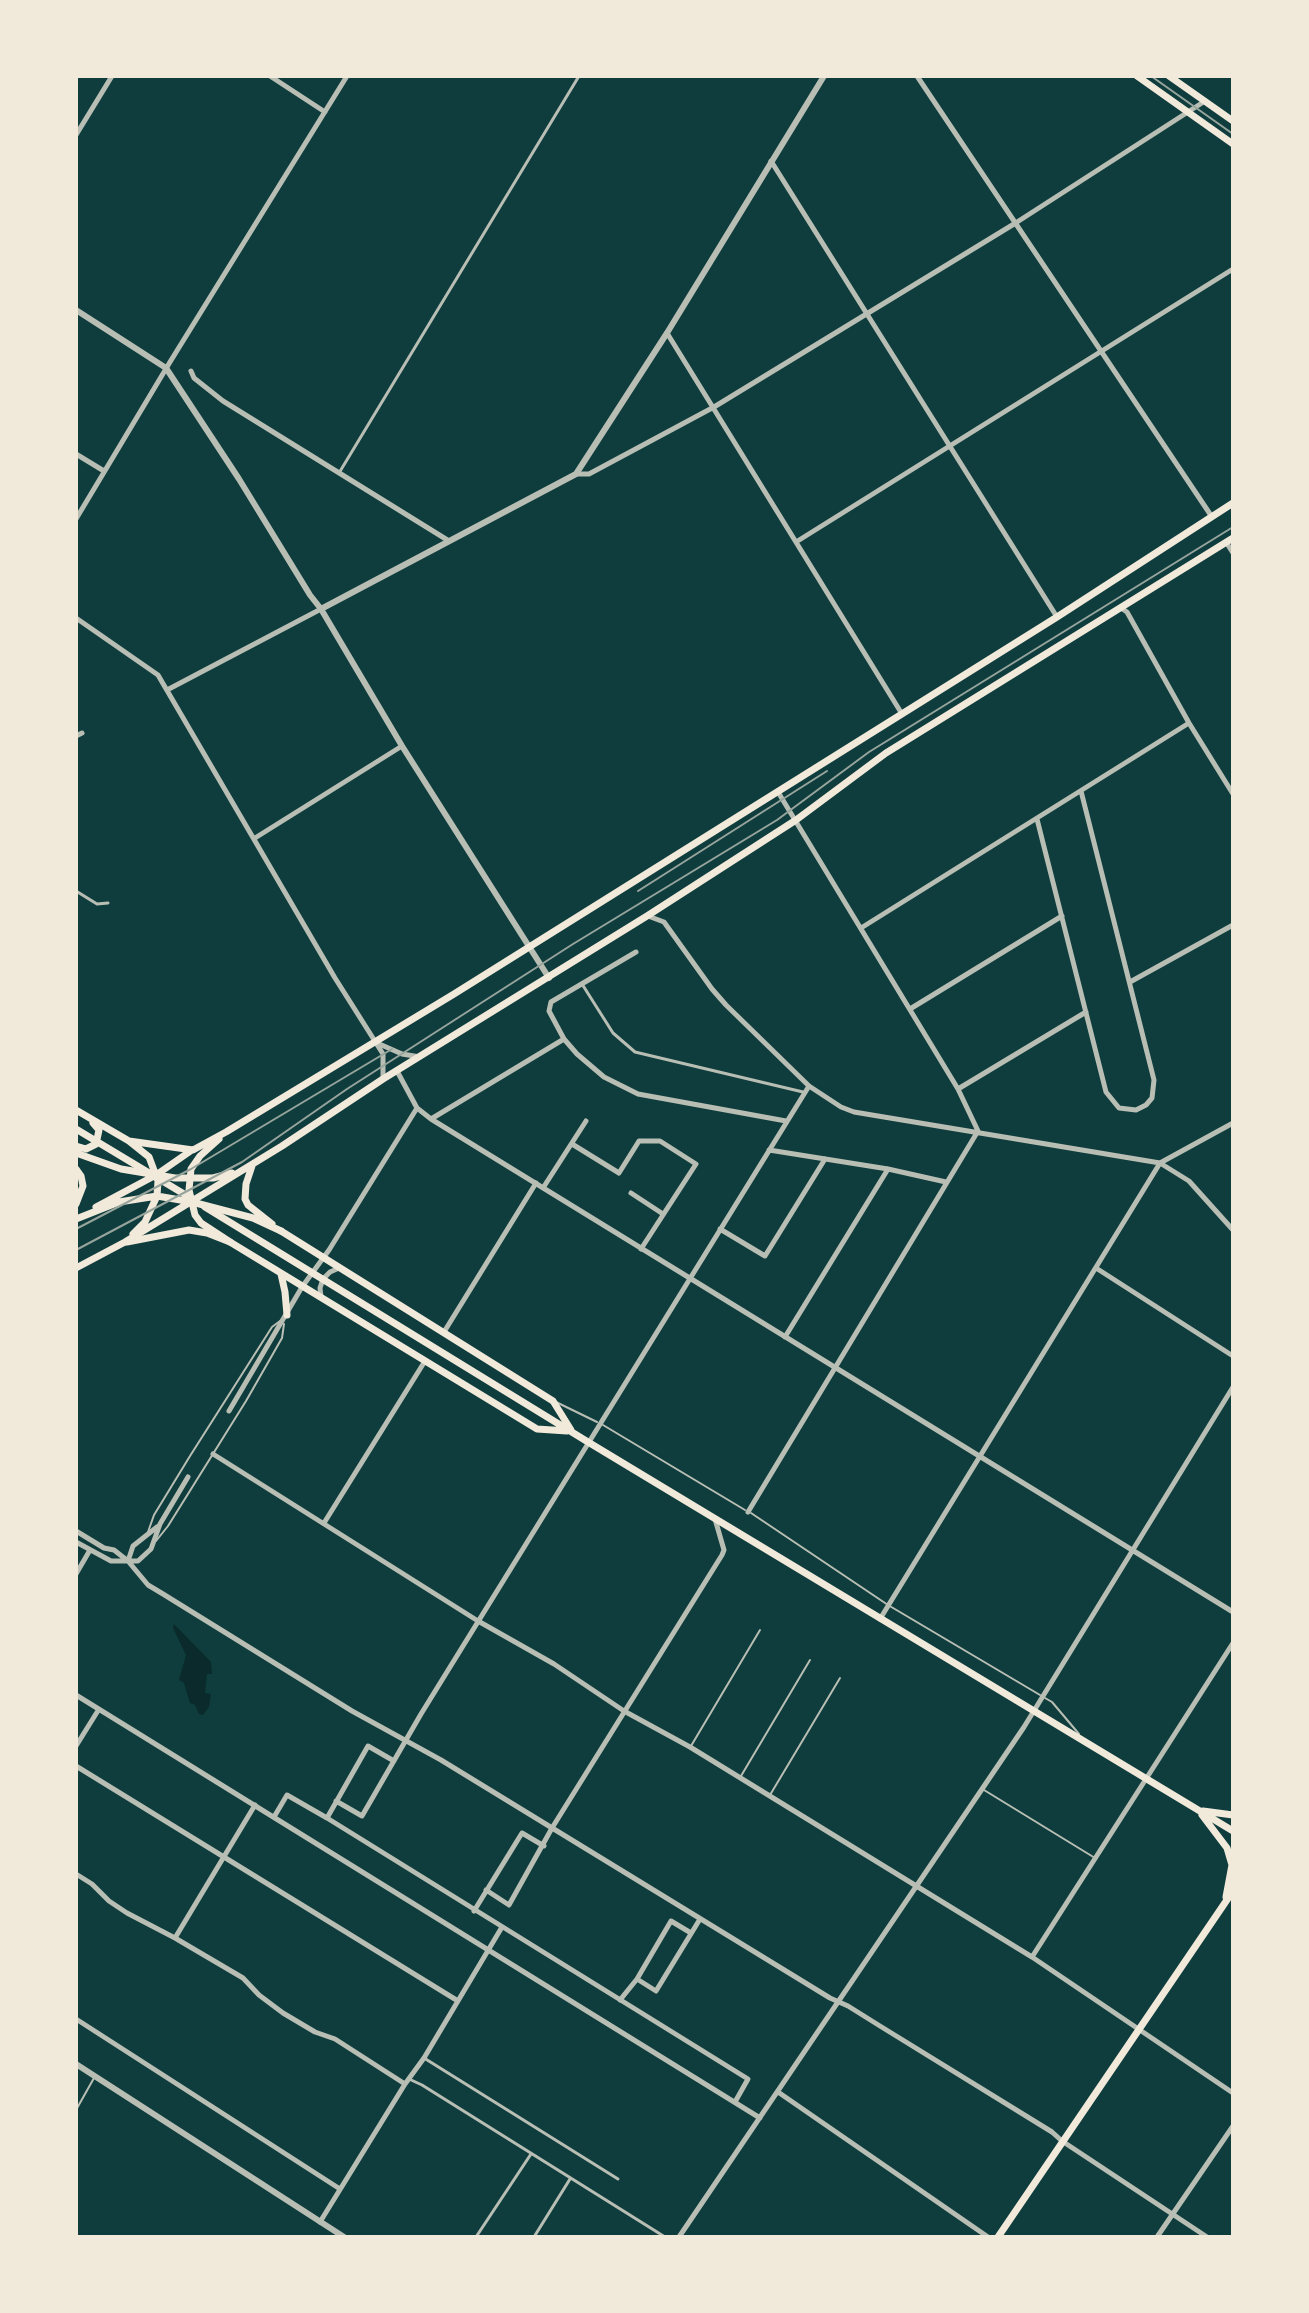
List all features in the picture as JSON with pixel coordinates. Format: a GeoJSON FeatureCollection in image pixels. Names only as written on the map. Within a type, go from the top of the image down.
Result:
{"type":"FeatureCollection","features":[{"type":"Feature","properties":{"kind":"main road"},"geometry":{"type":"LineString","coordinates":[[1137,76],[1233,144]]}},
{"type":"Feature","properties":{"kind":"main road"},"geometry":{"type":"LineString","coordinates":[[1169,76],[1233,121]]}},
{"type":"Feature","properties":{"kind":"main road"},"geometry":{"type":"LineString","coordinates":[[76,1218],[156,1175],[193,1150],[376,1043],[1057,617],[1233,503]]}},
{"type":"Feature","properties":{"kind":"main road"},"geometry":{"type":"LineString","coordinates":[[76,1268],[192,1202],[383,1079],[549,978],[796,820],[886,753],[1229,540]]}},
{"type":"Feature","properties":{"kind":"main road"},"geometry":{"type":"LineString","coordinates":[[76,1110],[129,1141],[149,1157],[156,1175],[157,1196],[145,1222],[125,1242]]}},
{"type":"Feature","properties":{"kind":"main road"},"geometry":{"type":"LineString","coordinates":[[76,1146],[86,1149],[96,1144],[99,1130],[89,1118]]}},
{"type":"Feature","properties":{"kind":"main road"},"geometry":{"type":"LineString","coordinates":[[76,1129],[1233,1831]]}},
{"type":"Feature","properties":{"kind":"main road"},"geometry":{"type":"LineString","coordinates":[[226,1132],[191,1169],[192,1202],[201,1223],[537,1429],[572,1432]]}},
{"type":"Feature","properties":{"kind":"main road"},"geometry":{"type":"LineString","coordinates":[[129,1141],[193,1150]]}},
{"type":"Feature","properties":{"kind":"main road"},"geometry":{"type":"LineString","coordinates":[[76,1153],[121,1169],[189,1179],[226,1175],[253,1164]]}},
{"type":"Feature","properties":{"kind":"main road"},"geometry":{"type":"LineString","coordinates":[[253,1164],[246,1184],[245,1199],[248,1205],[281,1231],[553,1401],[572,1432]]}},
{"type":"Feature","properties":{"kind":"main road"},"geometry":{"type":"LineString","coordinates":[[76,1169],[83,1186],[76,1204]]}},
{"type":"Feature","properties":{"kind":"main road"},"geometry":{"type":"LineString","coordinates":[[76,1218],[119,1202],[157,1196],[253,1218],[281,1231]]}},
{"type":"Feature","properties":{"kind":"main road"},"geometry":{"type":"LineString","coordinates":[[125,1242],[189,1230],[230,1242]]}},
{"type":"Feature","properties":{"kind":"main road"},"geometry":{"type":"LineString","coordinates":[[281,1274],[285,1316]]}},
{"type":"Feature","properties":{"kind":"main road"},"geometry":{"type":"LineString","coordinates":[[1198,1810],[1233,1815]]}},
{"type":"Feature","properties":{"kind":"main road"},"geometry":{"type":"LineString","coordinates":[[1198,1810],[1227,1848],[1232,1865],[1224,1904]]}},
{"type":"Feature","properties":{"kind":"main road"},"geometry":{"type":"LineString","coordinates":[[998,2237],[1233,1891]]}},
{"type":"Feature","properties":{"kind":"street"},"geometry":{"type":"LineString","coordinates":[[76,135],[112,76]]}},
{"type":"Feature","properties":{"kind":"street"},"geometry":{"type":"LineString","coordinates":[[270,76],[325,112]]}},
{"type":"Feature","properties":{"kind":"street"},"geometry":{"type":"LineString","coordinates":[[76,519],[347,76]]}},
{"type":"Feature","properties":{"kind":"street"},"geometry":{"type":"LineString","coordinates":[[339,473],[579,76]]}},
{"type":"Feature","properties":{"kind":"street"},"geometry":{"type":"LineString","coordinates":[[167,690],[576,474],[667,333],[824,76]]}},
{"type":"Feature","properties":{"kind":"street"},"geometry":{"type":"LineString","coordinates":[[917,76],[1212,517]]}},
{"type":"Feature","properties":{"kind":"street"},"geometry":{"type":"LineString","coordinates":[[576,474],[589,474],[714,407],[865,312],[1014,224],[1205,101]]}},
{"type":"Feature","properties":{"kind":"street"},"geometry":{"type":"LineString","coordinates":[[771,160],[1057,617]]}},
{"type":"Feature","properties":{"kind":"street"},"geometry":{"type":"LineString","coordinates":[[796,542],[1233,269]]}},
{"type":"Feature","properties":{"kind":"street"},"geometry":{"type":"LineString","coordinates":[[76,310],[166,368],[321,609],[402,746],[549,978]]}},
{"type":"Feature","properties":{"kind":"street"},"geometry":{"type":"LineString","coordinates":[[667,333],[902,714]]}},
{"type":"Feature","properties":{"kind":"street"},"geometry":{"type":"LineString","coordinates":[[191,371],[194,378],[223,401],[449,541]]}},
{"type":"Feature","properties":{"kind":"street"},"geometry":{"type":"LineString","coordinates":[[76,454],[104,471]]}},
{"type":"Feature","properties":{"kind":"street"},"geometry":{"type":"LineString","coordinates":[[1229,540],[1233,553]]}},
{"type":"Feature","properties":{"kind":"street"},"geometry":{"type":"LineString","coordinates":[[1120,608],[1127,612],[1233,794]]}},
{"type":"Feature","properties":{"kind":"street"},"geometry":{"type":"LineString","coordinates":[[76,618],[153,670],[167,690],[383,1054],[383,1079]]}},
{"type":"Feature","properties":{"kind":"street"},"geometry":{"type":"LineString","coordinates":[[861,928],[1189,723]]}},
{"type":"Feature","properties":{"kind":"street"},"geometry":{"type":"LineString","coordinates":[[255,838],[402,746]]}},
{"type":"Feature","properties":{"kind":"street"},"geometry":{"type":"LineString","coordinates":[[778,790],[958,1089],[978,1131]]}},
{"type":"Feature","properties":{"kind":"street"},"geometry":{"type":"LineString","coordinates":[[1037,819],[1106,1092],[1119,1108],[1136,1110],[1146,1105],[1155,1090],[1154,1080],[1081,791]]}},
{"type":"Feature","properties":{"kind":"street"},"geometry":{"type":"LineString","coordinates":[[76,891],[97,904],[108,903]]}},
{"type":"Feature","properties":{"kind":"street"},"geometry":{"type":"LineString","coordinates":[[647,916],[664,922],[712,989],[809,1086],[831,1101],[854,1112],[1160,1163],[1189,1181],[1233,1229]]}},
{"type":"Feature","properties":{"kind":"street"},"geometry":{"type":"LineString","coordinates":[[910,1009],[1062,916]]}},
{"type":"Feature","properties":{"kind":"street"},"geometry":{"type":"LineString","coordinates":[[1130,982],[1233,925]]}},
{"type":"Feature","properties":{"kind":"street"},"geometry":{"type":"LineString","coordinates":[[636,952],[551,1002],[549,1011],[564,1039],[604,1077],[638,1094],[786,1121]]}},
{"type":"Feature","properties":{"kind":"street"},"geometry":{"type":"LineString","coordinates":[[582,984],[613,1033],[635,1052],[805,1092]]}},
{"type":"Feature","properties":{"kind":"street"},"geometry":{"type":"LineString","coordinates":[[958,1089],[1086,1012]]}},
{"type":"Feature","properties":{"kind":"street"},"geometry":{"type":"LineString","coordinates":[[431,1119],[564,1039]]}},
{"type":"Feature","properties":{"kind":"street"},"geometry":{"type":"LineString","coordinates":[[376,1043],[402,1054],[421,1057]]}},
{"type":"Feature","properties":{"kind":"street"},"geometry":{"type":"LineString","coordinates":[[397,1071],[417,1108],[431,1119],[1233,1612]]}},
{"type":"Feature","properties":{"kind":"street"},"geometry":{"type":"LineString","coordinates":[[336,1801],[362,1816],[405,1740],[809,1086]]}},
{"type":"Feature","properties":{"kind":"street"},"geometry":{"type":"LineString","coordinates":[[229,1411],[302,1287],[324,1258],[417,1108]]}},
{"type":"Feature","properties":{"kind":"street"},"geometry":{"type":"LineString","coordinates":[[543,1188],[586,1121]]}},
{"type":"Feature","properties":{"kind":"street"},"geometry":{"type":"LineString","coordinates":[[880,1619],[1160,1163],[1233,1123]]}},
{"type":"Feature","properties":{"kind":"street"},"geometry":{"type":"LineString","coordinates":[[748,1512],[978,1131]]}},
{"type":"Feature","properties":{"kind":"street"},"geometry":{"type":"LineString","coordinates":[[572,1144],[619,1173],[639,1141],[660,1141],[696,1164],[641,1249]]}},
{"type":"Feature","properties":{"kind":"street"},"geometry":{"type":"LineString","coordinates":[[769,1150],[888,1169],[946,1182]]}},
{"type":"Feature","properties":{"kind":"street"},"geometry":{"type":"LineString","coordinates":[[719,1229],[765,1256],[825,1159]]}},
{"type":"Feature","properties":{"kind":"street"},"geometry":{"type":"LineString","coordinates":[[785,1337],[888,1169]]}},
{"type":"Feature","properties":{"kind":"street"},"geometry":{"type":"LineString","coordinates":[[444,1332],[536,1183]]}},
{"type":"Feature","properties":{"kind":"street"},"geometry":{"type":"LineString","coordinates":[[631,1193],[663,1214]]}},
{"type":"Feature","properties":{"kind":"street"},"geometry":{"type":"LineString","coordinates":[[321,1298],[323,1279],[339,1268]]}},
{"type":"Feature","properties":{"kind":"street"},"geometry":{"type":"LineString","coordinates":[[1096,1268],[1233,1356]]}},
{"type":"Feature","properties":{"kind":"street"},"geometry":{"type":"LineString","coordinates":[[324,1523],[425,1361]]}},
{"type":"Feature","properties":{"kind":"street"},"geometry":{"type":"LineString","coordinates":[[679,2237],[1034,1711],[1233,1387]]}},
{"type":"Feature","properties":{"kind":"street"},"geometry":{"type":"LineString","coordinates":[[213,1454],[478,1621],[554,1664],[624,1711],[690,1747],[1032,1957],[1233,2093]]}},
{"type":"Feature","properties":{"kind":"street"},"geometry":{"type":"LineString","coordinates":[[76,1542],[111,1561],[138,1561],[154,1544],[160,1524],[188,1477]]}},
{"type":"Feature","properties":{"kind":"street"},"geometry":{"type":"LineString","coordinates":[[486,1890],[509,1905],[552,1828],[724,1550],[715,1519]]}},
{"type":"Feature","properties":{"kind":"street"},"geometry":{"type":"LineString","coordinates":[[128,1561],[133,1546],[160,1524]]}},
{"type":"Feature","properties":{"kind":"street"},"geometry":{"type":"LineString","coordinates":[[76,1531],[104,1548],[114,1550],[148,1585],[1043,2126],[1207,2237]]}},
{"type":"Feature","properties":{"kind":"street"},"geometry":{"type":"LineString","coordinates":[[76,1574],[90,1550]]}},
{"type":"Feature","properties":{"kind":"street"},"geometry":{"type":"LineString","coordinates":[[1032,1957],[1233,1643]]}},
{"type":"Feature","properties":{"kind":"street"},"geometry":{"type":"LineString","coordinates":[[76,1695],[760,2118]]}},
{"type":"Feature","properties":{"kind":"street"},"geometry":{"type":"LineString","coordinates":[[76,1746],[99,1709]]}},
{"type":"Feature","properties":{"kind":"street"},"geometry":{"type":"LineString","coordinates":[[327,1818],[368,1746],[394,1761]]}},
{"type":"Feature","properties":{"kind":"street"},"geometry":{"type":"LineString","coordinates":[[76,1766],[458,2001]]}},
{"type":"Feature","properties":{"kind":"street"},"geometry":{"type":"LineString","coordinates":[[274,1817],[287,1795],[327,1818],[748,2079],[735,2102]]}},
{"type":"Feature","properties":{"kind":"street"},"geometry":{"type":"LineString","coordinates":[[175,1938],[255,1805]]}},
{"type":"Feature","properties":{"kind":"street"},"geometry":{"type":"LineString","coordinates":[[474,1911],[522,1833],[544,1846]]}},
{"type":"Feature","properties":{"kind":"street"},"geometry":{"type":"LineString","coordinates":[[76,1874],[118,1907],[243,1978],[283,2013],[315,2032],[335,2039],[532,2153],[665,2237]]}},
{"type":"Feature","properties":{"kind":"street"},"geometry":{"type":"LineString","coordinates":[[637,1979],[656,1991],[700,1919]]}},
{"type":"Feature","properties":{"kind":"street"},"geometry":{"type":"LineString","coordinates":[[620,2000],[637,1979],[671,1921],[691,1933]]}},
{"type":"Feature","properties":{"kind":"street"},"geometry":{"type":"LineString","coordinates":[[320,2222],[424,2058],[502,1927]]}},
{"type":"Feature","properties":{"kind":"street"},"geometry":{"type":"LineString","coordinates":[[76,2019],[340,2189]]}},
{"type":"Feature","properties":{"kind":"street"},"geometry":{"type":"LineString","coordinates":[[424,2058],[618,2179]]}},
{"type":"Feature","properties":{"kind":"street"},"geometry":{"type":"LineString","coordinates":[[76,2064],[344,2237]]}},
{"type":"Feature","properties":{"kind":"street"},"geometry":{"type":"LineString","coordinates":[[778,2092],[988,2237]]}},
{"type":"Feature","properties":{"kind":"street"},"geometry":{"type":"LineString","coordinates":[[1157,2237],[1233,2126]]}},
{"type":"Feature","properties":{"kind":"street"},"geometry":{"type":"LineString","coordinates":[[476,2237],[532,2153]]}},
{"type":"Feature","properties":{"kind":"street"},"geometry":{"type":"LineString","coordinates":[[534,2237],[571,2178]]}},
{"type":"Feature","properties":{"kind":"lane"},"geometry":{"type":"LineString","coordinates":[[154,1544],[213,1454],[282,1338],[285,1316]]}},
{"type":"Feature","properties":{"kind":"lane"},"geometry":{"type":"LineString","coordinates":[[147,1535],[154,1515],[190,1456],[272,1327],[285,1316]]}},
{"type":"Feature","properties":{"kind":"lane"},"geometry":{"type":"LineString","coordinates":[[553,1401],[600,1423],[748,1512],[888,1605],[1052,1702],[1085,1741]]}},
{"type":"Feature","properties":{"kind":"lane"},"geometry":{"type":"LineString","coordinates":[[690,1747],[760,1630]]}},
{"type":"Feature","properties":{"kind":"lane"},"geometry":{"type":"LineString","coordinates":[[740,1778],[810,1660]]}},
{"type":"Feature","properties":{"kind":"lane"},"geometry":{"type":"LineString","coordinates":[[770,1796],[840,1678]]}},
{"type":"Feature","properties":{"kind":"lane"},"geometry":{"type":"LineString","coordinates":[[983,1789],[1096,1859]]}},
{"type":"Feature","properties":{"kind":"lane"},"geometry":{"type":"LineString","coordinates":[[76,2110],[95,2077]]}},
{"type":"Feature","properties":{"kind":"water"},"geometry":{"type":"Polygon","coordinates":[[[174,1624],[211,1662],[212,1674],[207,1674],[205,1693],[211,1694],[209,1707],[203,1715],[190,1703],[184,1683],[179,1680],[186,1655],[174,1624]]]}},
{"type":"Feature","properties":{"kind":"tram line"},"geometry":{"type":"LineString","coordinates":[[1151,76],[1233,134]]}},
{"type":"Feature","properties":{"kind":"tram line"},"geometry":{"type":"LineString","coordinates":[[76,1250],[242,1162],[347,1089],[573,944],[777,820],[869,752],[1233,527]]}},
{"type":"Feature","properties":{"kind":"tram line"},"geometry":{"type":"LineString","coordinates":[[638,891],[827,771]]}},
{"type":"Feature","properties":{"kind":"tram line"},"geometry":{"type":"LineString","coordinates":[[76,1229],[191,1169],[392,1049]]}}]}
